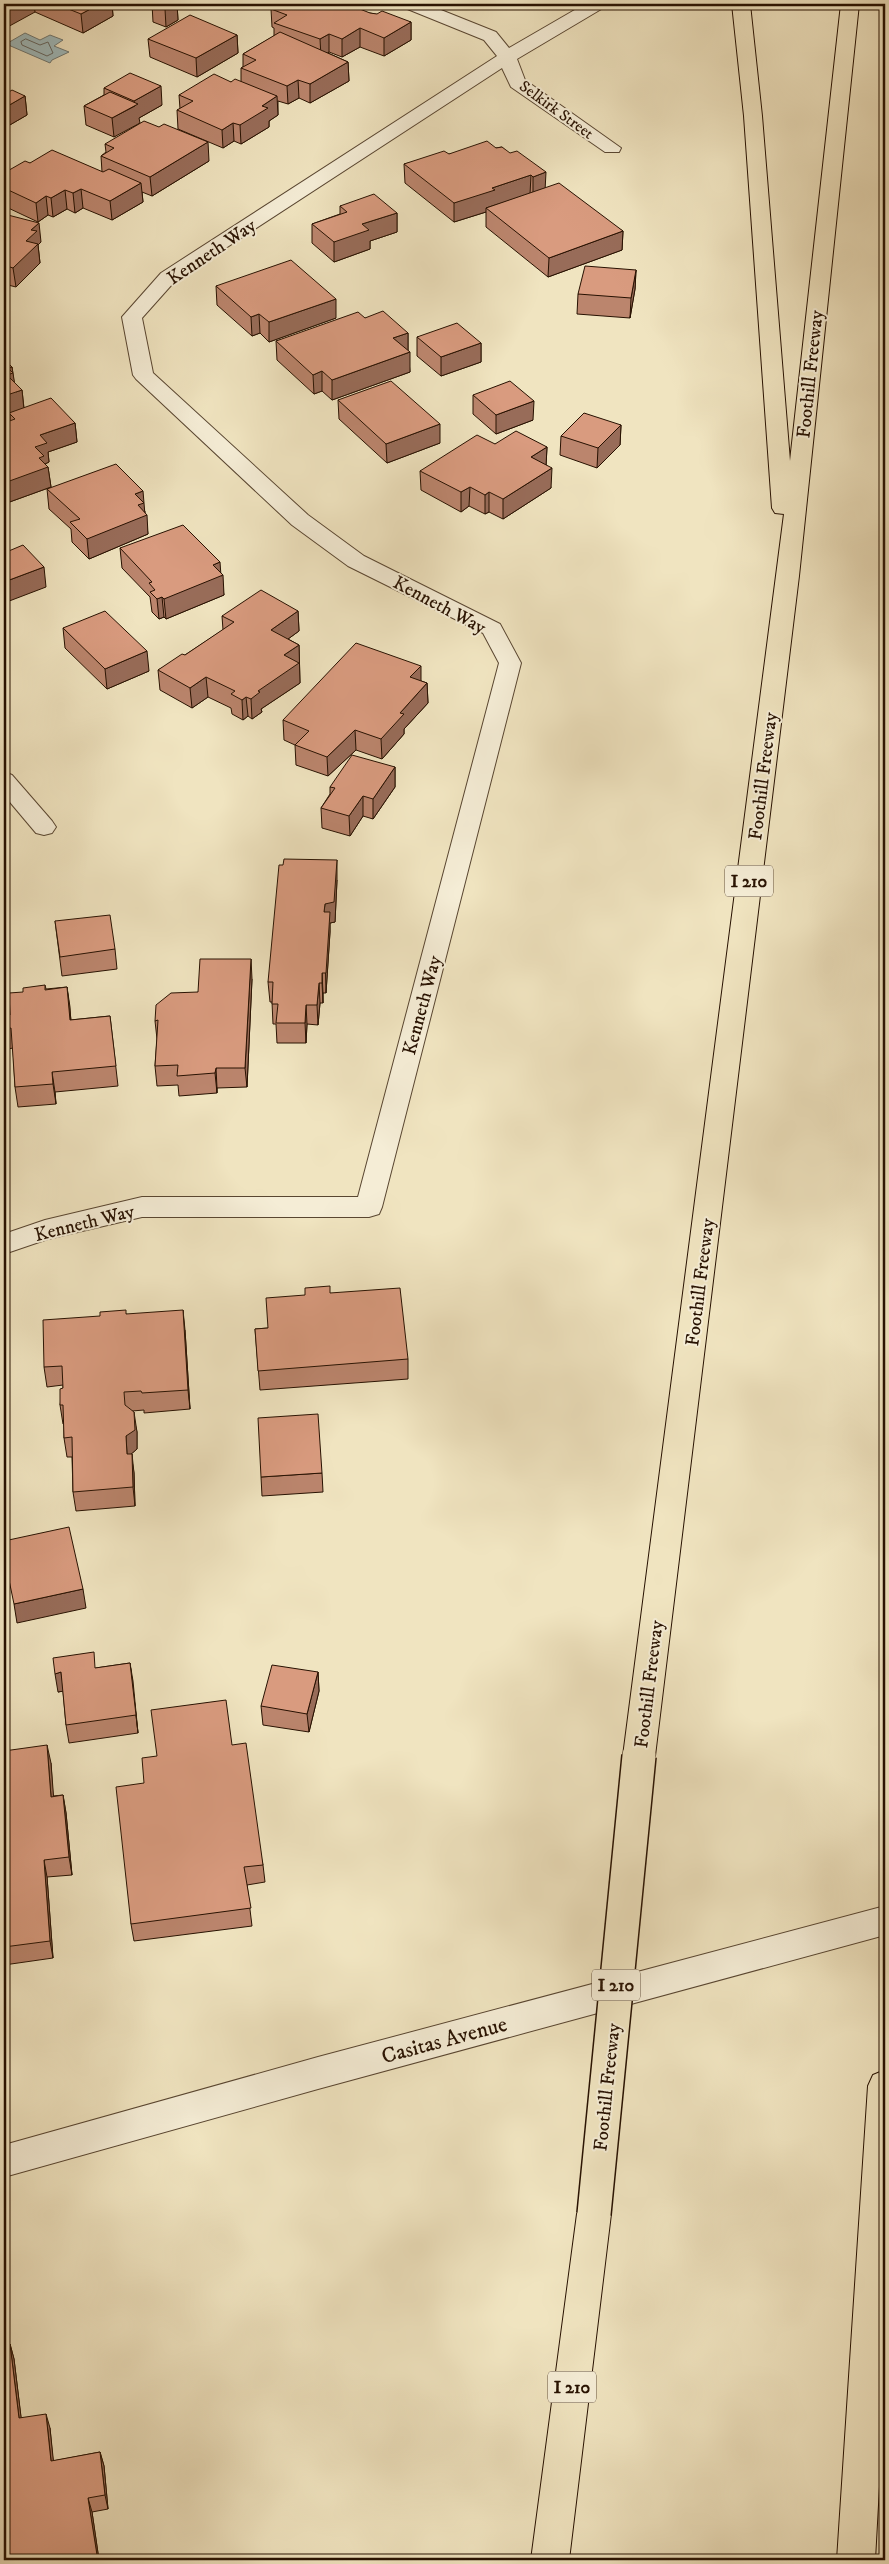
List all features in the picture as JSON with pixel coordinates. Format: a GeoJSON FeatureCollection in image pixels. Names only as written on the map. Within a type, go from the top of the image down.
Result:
{"type":"FeatureCollection","features":[{"type":"Feature","properties":{"kind":"highway"},"geometry":{"type":"LineString","coordinates":[[741,4],[753,116],[788,576]]}},
{"type":"Feature","properties":{"kind":"highway","name":"Foothill Freeway"},"geometry":{"type":"LineString","coordinates":[[550,2560],[594,2214],[639,1756],[788,576],[850,4]]}},
{"type":"Feature","properties":{"kind":"highway"},"geometry":{"type":"LineString","coordinates":[[856,2560],[885,2086]]}},
{"type":"Feature","properties":{"kind":"street","name":"Selkirk Street"},"geometry":{"type":"LineString","coordinates":[[411,4],[490,36],[507,57],[517,83],[612,148]]}},
{"type":"Feature","properties":{"kind":"street","name":"Kenneth Way"},"geometry":{"type":"LineString","coordinates":[[4,1244],[45,1230],[142,1207],[369,1207],[510,663],[492,629],[458,610],[356,561],[300,520],[142,375],[132,317],[168,277],[507,57],[597,4]]}},
{"type":"Feature","properties":{"kind":"street"},"geometry":{"type":"LineString","coordinates":[[4,780],[44,827]]}},
{"type":"Feature","properties":{"kind":"street","name":"Casitas Avenue"},"geometry":{"type":"LineString","coordinates":[[4,2162],[318,2072],[885,1920]]}},
{"type":"Feature","properties":{"kind":"water"},"geometry":{"type":"Polygon","coordinates":[[[25,33],[40,40],[50,35],[63,40],[54,46],[69,52],[52,60],[50,63],[6,44],[25,33]]]}},
{"type":"Feature","properties":{"kind":"building"},"geometry":{"type":"Polygon","coordinates":[[[4,4],[14,4],[4,9],[4,4]]]}},
{"type":"Feature","properties":{"kind":"building"},"geometry":{"type":"Polygon","coordinates":[[[56,4],[100,4],[81,14],[56,4]]]}},
{"type":"Feature","properties":{"kind":"building"},"geometry":{"type":"Polygon","coordinates":[[[152,4],[174,4],[165,9],[152,4]]]}},
{"type":"Feature","properties":{"kind":"building"},"geometry":{"type":"Polygon","coordinates":[[[279,4],[347,4],[370,13],[377,14],[382,11],[411,22],[384,38],[360,28],[342,39],[329,34],[320,39],[274,23],[287,15],[271,9],[279,4]]]}},
{"type":"Feature","properties":{"kind":"building"},"geometry":{"type":"Polygon","coordinates":[[[190,15],[237,35],[196,58],[148,39],[190,15]]]}},
{"type":"Feature","properties":{"kind":"building"},"geometry":{"type":"Polygon","coordinates":[[[280,32],[348,62],[310,84],[298,80],[287,86],[241,68],[256,60],[243,54],[280,32]]]}},
{"type":"Feature","properties":{"kind":"building"},"geometry":{"type":"Polygon","coordinates":[[[130,73],[161,86],[134,101],[104,88],[130,73]]]}},
{"type":"Feature","properties":{"kind":"building"},"geometry":{"type":"Polygon","coordinates":[[[214,74],[231,82],[235,79],[277,96],[262,106],[268,108],[240,125],[233,123],[222,130],[177,110],[193,101],[179,95],[214,74]]]}},
{"type":"Feature","properties":{"kind":"building"},"geometry":{"type":"Polygon","coordinates":[[[12,90],[25,96],[6,107],[4,106],[4,95],[12,90]]]}},
{"type":"Feature","properties":{"kind":"building"},"geometry":{"type":"Polygon","coordinates":[[[110,92],[138,104],[112,118],[84,106],[110,92]]]}},
{"type":"Feature","properties":{"kind":"building"},"geometry":{"type":"Polygon","coordinates":[[[144,121],[159,127],[164,124],[208,142],[150,177],[101,156],[114,148],[105,144],[144,121]]]}},
{"type":"Feature","properties":{"kind":"building"},"geometry":{"type":"Polygon","coordinates":[[[487,141],[496,148],[502,147],[510,153],[517,151],[546,172],[492,188],[495,190],[454,203],[404,164],[444,151],[449,154],[487,141]]]}},
{"type":"Feature","properties":{"kind":"building"},"geometry":{"type":"Polygon","coordinates":[[[52,150],[103,172],[109,169],[141,183],[110,201],[81,189],[73,193],[65,190],[51,198],[46,196],[36,203],[4,188],[4,173],[25,161],[30,163],[52,150]]]}},
{"type":"Feature","properties":{"kind":"building"},"geometry":{"type":"Polygon","coordinates":[[[559,183],[623,231],[549,258],[486,208],[559,183]]]}},
{"type":"Feature","properties":{"kind":"building"},"geometry":{"type":"Polygon","coordinates":[[[374,194],[397,213],[362,224],[369,230],[334,242],[312,224],[347,212],[340,206],[374,194]]]}},
{"type":"Feature","properties":{"kind":"building"},"geometry":{"type":"Polygon","coordinates":[[[4,214],[39,223],[31,230],[37,231],[26,241],[38,244],[13,268],[4,265],[4,214]]]}},
{"type":"Feature","properties":{"kind":"building"},"geometry":{"type":"Polygon","coordinates":[[[291,260],[336,299],[269,322],[259,314],[251,317],[216,286],[291,260]]]}},
{"type":"Feature","properties":{"kind":"building"},"geometry":{"type":"Polygon","coordinates":[[[585,266],[636,270],[631,298],[578,294],[585,266]]]}},
{"type":"Feature","properties":{"kind":"building"},"geometry":{"type":"Polygon","coordinates":[[[383,311],[408,333],[393,338],[410,352],[332,380],[322,371],[313,375],[276,341],[358,312],[365,318],[383,311]]]}},
{"type":"Feature","properties":{"kind":"building"},"geometry":{"type":"Polygon","coordinates":[[[457,323],[481,343],[441,357],[417,337],[457,323]]]}},
{"type":"Feature","properties":{"kind":"building"},"geometry":{"type":"Polygon","coordinates":[[[4,359],[12,367],[8,368],[13,373],[7,375],[22,390],[4,396],[4,359]]]}},
{"type":"Feature","properties":{"kind":"building"},"geometry":{"type":"Polygon","coordinates":[[[391,381],[440,424],[386,444],[338,400],[391,381]]]}},
{"type":"Feature","properties":{"kind":"building"},"geometry":{"type":"Polygon","coordinates":[[[510,381],[534,401],[496,415],[473,395],[510,381]]]}},
{"type":"Feature","properties":{"kind":"building"},"geometry":{"type":"Polygon","coordinates":[[[51,398],[75,423],[40,435],[47,443],[35,447],[44,456],[39,458],[48,467],[4,483],[4,423],[15,419],[9,413],[51,398]]]}},
{"type":"Feature","properties":{"kind":"building"},"geometry":{"type":"Polygon","coordinates":[[[584,413],[621,425],[598,448],[561,436],[584,413]]]}},
{"type":"Feature","properties":{"kind":"building"},"geometry":{"type":"Polygon","coordinates":[[[516,431],[547,447],[531,457],[552,468],[503,499],[489,492],[485,495],[470,487],[461,492],[420,471],[477,435],[495,444],[516,431]]]}},
{"type":"Feature","properties":{"kind":"building"},"geometry":{"type":"Polygon","coordinates":[[[116,464],[143,491],[135,494],[144,503],[138,505],[147,515],[87,539],[70,522],[80,519],[47,489],[116,464]]]}},
{"type":"Feature","properties":{"kind":"building"},"geometry":{"type":"Polygon","coordinates":[[[183,525],[220,562],[213,565],[223,575],[164,599],[162,597],[157,599],[150,592],[155,590],[149,583],[152,582],[120,548],[183,525]]]}},
{"type":"Feature","properties":{"kind":"building"},"geometry":{"type":"Polygon","coordinates":[[[23,545],[44,567],[4,582],[4,553],[23,545]]]}},
{"type":"Feature","properties":{"kind":"building"},"geometry":{"type":"Polygon","coordinates":[[[261,590],[298,611],[271,630],[299,645],[284,655],[299,663],[258,691],[260,692],[251,699],[246,697],[242,700],[231,694],[235,691],[206,677],[190,688],[158,670],[182,654],[185,655],[234,622],[222,616],[261,590]]]}},
{"type":"Feature","properties":{"kind":"building"},"geometry":{"type":"Polygon","coordinates":[[[105,611],[147,651],[105,669],[63,628],[105,611]]]}},
{"type":"Feature","properties":{"kind":"building"},"geometry":{"type":"Polygon","coordinates":[[[356,643],[421,666],[410,677],[427,683],[400,713],[404,714],[381,739],[355,730],[327,757],[295,745],[309,731],[283,720],[356,643]]]}},
{"type":"Feature","properties":{"kind":"building"},"geometry":{"type":"Polygon","coordinates":[[[352,755],[395,767],[373,799],[363,796],[349,816],[321,808],[335,788],[330,787],[352,755]]]}},
{"type":"Feature","properties":{"kind":"building"},"geometry":{"type":"Polygon","coordinates":[[[284,859],[337,860],[334,902],[325,904],[324,912],[330,912],[326,973],[322,973],[322,983],[319,983],[317,1005],[306,1005],[305,1023],[276,1023],[278,1004],[272,1004],[273,982],[268,982],[279,865],[283,865],[284,859]]]}},
{"type":"Feature","properties":{"kind":"building"},"geometry":{"type":"Polygon","coordinates":[[[110,915],[115,949],[60,957],[55,921],[110,915]]]}},
{"type":"Feature","properties":{"kind":"building"},"geometry":{"type":"Polygon","coordinates":[[[200,959],[251,959],[245,1068],[216,1068],[215,1073],[177,1076],[178,1065],[155,1066],[158,1020],[155,1021],[156,1005],[171,993],[198,992],[200,959]]]}},
{"type":"Feature","properties":{"kind":"building"},"geometry":{"type":"Polygon","coordinates":[[[45,985],[45,990],[67,987],[70,1020],[110,1016],[116,1066],[52,1072],[53,1084],[15,1087],[11,1028],[5,1029],[5,1016],[10,1015],[9,993],[23,992],[23,988],[45,985]]]}},
{"type":"Feature","properties":{"kind":"building"},"geometry":{"type":"Polygon","coordinates":[[[330,1286],[330,1293],[400,1288],[408,1359],[258,1371],[255,1329],[268,1328],[266,1298],[305,1295],[305,1288],[330,1286]]]}},
{"type":"Feature","properties":{"kind":"building"},"geometry":{"type":"Polygon","coordinates":[[[126,1310],[126,1314],[183,1310],[188,1390],[142,1393],[141,1391],[124,1392],[125,1405],[134,1412],[135,1430],[126,1436],[127,1454],[132,1454],[133,1487],[73,1492],[72,1437],[64,1438],[63,1405],[60,1405],[60,1389],[63,1388],[62,1366],[44,1367],[43,1320],[100,1316],[100,1312],[126,1310]]]}},
{"type":"Feature","properties":{"kind":"building"},"geometry":{"type":"Polygon","coordinates":[[[318,1414],[322,1473],[261,1477],[258,1418],[318,1414]]]}},
{"type":"Feature","properties":{"kind":"building"},"geometry":{"type":"Polygon","coordinates":[[[69,1527],[83,1589],[14,1604],[4,1556],[4,1541],[69,1527]]]}},
{"type":"Feature","properties":{"kind":"building"},"geometry":{"type":"Polygon","coordinates":[[[94,1652],[95,1668],[130,1663],[136,1715],[66,1725],[61,1672],[55,1674],[53,1658],[94,1652]]]}},
{"type":"Feature","properties":{"kind":"building"},"geometry":{"type":"Polygon","coordinates":[[[272,1665],[318,1672],[307,1714],[261,1706],[272,1665]]]}},
{"type":"Feature","properties":{"kind":"building"},"geometry":{"type":"Polygon","coordinates":[[[226,1700],[232,1745],[246,1743],[263,1865],[244,1867],[251,1908],[131,1924],[116,1787],[144,1783],[142,1758],[157,1756],[151,1710],[226,1700]]]}},
{"type":"Feature","properties":{"kind":"building"},"geometry":{"type":"Polygon","coordinates":[[[47,1745],[51,1797],[63,1795],[69,1857],[44,1860],[50,1941],[4,1947],[4,1751],[47,1745]]]}},
{"type":"Feature","properties":{"kind":"building"},"geometry":{"type":"Polygon","coordinates":[[[10,2344],[19,2418],[46,2414],[51,2461],[100,2452],[105,2495],[88,2498],[97,2555],[70,2560],[4,2560],[4,2345],[10,2344]]]}}]}
